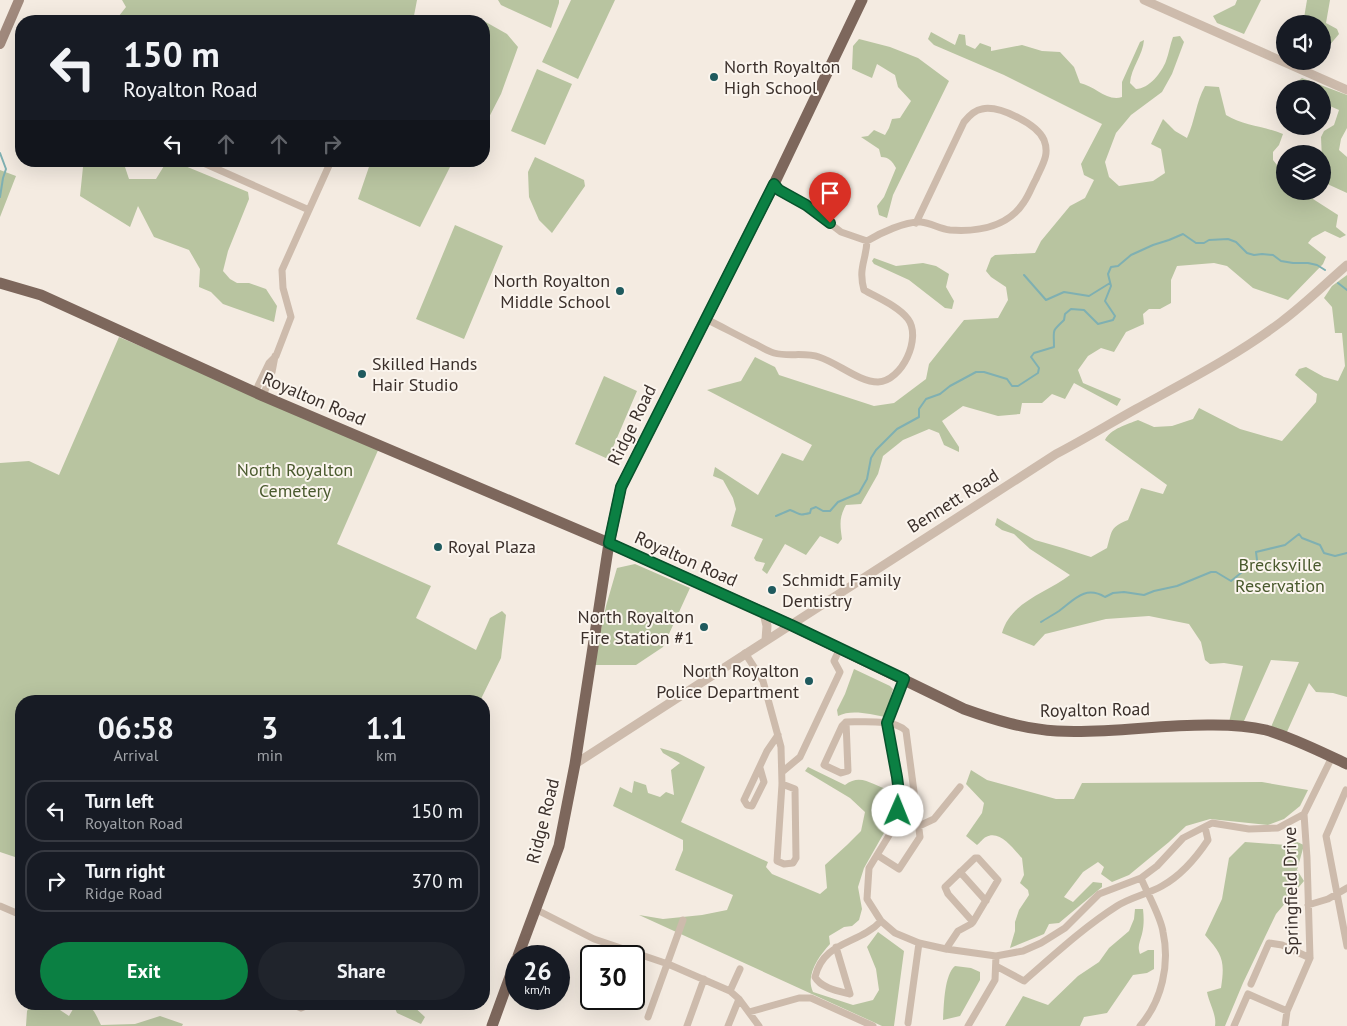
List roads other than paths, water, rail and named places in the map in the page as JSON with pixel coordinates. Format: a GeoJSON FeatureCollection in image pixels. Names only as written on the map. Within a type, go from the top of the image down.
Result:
{"type":"FeatureCollection","features":[{"type":"Feature","properties":{"kind":"main road"},"geometry":{"type":"LineString","coordinates":[[0,44],[19,0]]}},
{"type":"Feature","properties":{"kind":"main road","name":"Ridge Road"},"geometry":{"type":"LineString","coordinates":[[522,945],[559,846],[575,764],[609,543],[621,487],[774,184],[862,0]]}},
{"type":"Feature","properties":{"kind":"main road","name":"Royalton Road"},"geometry":{"type":"LineString","coordinates":[[0,283],[42,296],[259,394],[609,543],[791,625],[964,709],[986,717],[1031,729],[1085,731],[1177,726],[1234,726],[1266,730],[1347,764]]}},
{"type":"Feature","properties":{"kind":"main road","name":"Ridge Road"},"geometry":{"type":"LineString","coordinates":[[492,1026],[505,991]]}},
{"type":"Feature","properties":{"kind":"street"},"geometry":{"type":"LineString","coordinates":[[1144,0],[1347,90]]}},
{"type":"Feature","properties":{"kind":"street"},"geometry":{"type":"LineString","coordinates":[[774,184],[779,190],[806,205],[841,232],[868,240],[885,230],[916,223],[920,222],[949,230],[976,230],[996,226],[1012,216],[1024,202],[1046,158],[1047,148],[1043,137],[1036,129],[1021,119],[1006,113],[982,109],[970,115],[964,122],[916,223]]}},
{"type":"Feature","properties":{"kind":"street"},"geometry":{"type":"LineString","coordinates":[[212,167],[309,210]]}},
{"type":"Feature","properties":{"kind":"street"},"geometry":{"type":"LineString","coordinates":[[259,394],[269,363],[276,356],[291,317],[283,288],[282,270],[329,167]]}},
{"type":"Feature","properties":{"kind":"street"},"geometry":{"type":"LineString","coordinates":[[706,319],[774,353],[816,356],[866,380],[879,382],[887,380],[898,373],[911,345],[914,331],[908,319],[896,308],[864,290],[860,278],[868,240]]}},
{"type":"Feature","properties":{"kind":"street","name":"Bennett Road"},"geometry":{"type":"LineString","coordinates":[[575,764],[1056,454],[1084,440],[1110,423],[1262,336],[1282,322],[1347,265]]}},
{"type":"Feature","properties":{"kind":"street"},"geometry":{"type":"LineString","coordinates":[[764,613],[767,626],[766,640]]}},
{"type":"Feature","properties":{"kind":"street"},"geometry":{"type":"LineString","coordinates":[[782,772],[800,757],[840,672],[834,660],[840,648]]}},
{"type":"Feature","properties":{"kind":"street"},"geometry":{"type":"LineString","coordinates":[[745,653],[763,681],[781,747],[782,784],[777,861],[784,864],[793,863],[796,858],[795,789],[782,784]]}},
{"type":"Feature","properties":{"kind":"street"},"geometry":{"type":"LineString","coordinates":[[904,679],[887,723],[900,800],[896,822],[869,868],[867,899],[881,921],[896,933],[919,943],[996,956],[1023,951],[1041,943],[1065,928],[1099,894],[1141,878],[1157,866],[1183,838],[1212,823],[1249,829],[1278,828],[1304,814]]}},
{"type":"Feature","properties":{"kind":"street"},"geometry":{"type":"LineString","coordinates":[[846,722],[848,771],[841,773],[824,765],[842,726],[846,722],[887,723],[901,726],[906,731],[920,837],[899,869],[877,855]]}},
{"type":"Feature","properties":{"kind":"street"},"geometry":{"type":"LineString","coordinates":[[760,768],[764,782],[752,806],[747,805],[744,800],[767,751],[778,735]]}},
{"type":"Feature","properties":{"kind":"street","name":"Springfield Drive"},"geometry":{"type":"LineString","coordinates":[[1285,1026],[1288,1011],[1310,958],[1304,814],[1332,757]]}},
{"type":"Feature","properties":{"kind":"street"},"geometry":{"type":"LineString","coordinates":[[896,822],[919,826],[934,819],[960,787]]}},
{"type":"Feature","properties":{"kind":"street"},"geometry":{"type":"LineString","coordinates":[[1346,790],[1326,836],[1347,946]]}},
{"type":"Feature","properties":{"kind":"street"},"geometry":{"type":"LineString","coordinates":[[996,966],[1024,981],[1119,904],[1162,886],[1176,877],[1196,857],[1208,840],[1205,827]]}},
{"type":"Feature","properties":{"kind":"street"},"geometry":{"type":"LineString","coordinates":[[946,949],[958,931],[973,922],[998,880],[978,858],[975,858],[945,887],[948,894],[973,922]]}},
{"type":"Feature","properties":{"kind":"street"},"geometry":{"type":"LineString","coordinates":[[960,872],[986,901]]}},
{"type":"Feature","properties":{"kind":"street"},"geometry":{"type":"LineString","coordinates":[[1140,1026],[1155,1004],[1163,980],[1166,956],[1163,930],[1141,878]]}},
{"type":"Feature","properties":{"kind":"street"},"geometry":{"type":"LineString","coordinates":[[1308,905],[1318,903],[1347,888]]}},
{"type":"Feature","properties":{"kind":"street"},"geometry":{"type":"LineString","coordinates":[[0,906],[15,912]]}},
{"type":"Feature","properties":{"kind":"street"},"geometry":{"type":"LineString","coordinates":[[535,909],[594,939],[668,964],[730,992],[739,999],[759,1026]]}},
{"type":"Feature","properties":{"kind":"street"},"geometry":{"type":"LineString","coordinates":[[648,1017],[683,920]]}},
{"type":"Feature","properties":{"kind":"street"},"geometry":{"type":"LineString","coordinates":[[836,947],[850,994],[818,982],[815,977],[822,959],[836,947],[873,930],[881,921]]}},
{"type":"Feature","properties":{"kind":"street"},"geometry":{"type":"LineString","coordinates":[[908,1022],[919,943]]}},
{"type":"Feature","properties":{"kind":"street"},"geometry":{"type":"LineString","coordinates":[[1251,984],[1269,943],[1282,945],[1310,958]]}},
{"type":"Feature","properties":{"kind":"street"},"geometry":{"type":"LineString","coordinates":[[968,1026],[995,980],[996,956]]}},
{"type":"Feature","properties":{"kind":"street"},"geometry":{"type":"LineString","coordinates":[[730,992],[740,969]]}},
{"type":"Feature","properties":{"kind":"street"},"geometry":{"type":"LineString","coordinates":[[687,1026],[704,979]]}},
{"type":"Feature","properties":{"kind":"street"},"geometry":{"type":"LineString","coordinates":[[1234,1026],[1248,994],[1288,1011]]}},
{"type":"Feature","properties":{"kind":"street"},"geometry":{"type":"LineString","coordinates":[[749,1012],[799,998],[810,998],[873,1026]]}},
{"type":"Feature","properties":{"kind":"street"},"geometry":{"type":"LineString","coordinates":[[728,1026],[739,999]]}},
{"type":"Feature","properties":{"kind":"waterway"},"geometry":{"type":"LineString","coordinates":[[0,153],[6,169],[0,197]]}},
{"type":"Feature","properties":{"kind":"waterway"},"geometry":{"type":"LineString","coordinates":[[776,516],[790,510],[806,514],[816,507],[823,511],[830,511],[838,502],[859,493],[867,479],[871,458],[876,450],[897,429],[919,417],[919,409],[926,399],[940,394],[950,386],[976,372],[984,372],[1007,379],[1012,386],[1018,386],[1038,373],[1039,368],[1031,357],[1034,353],[1054,347],[1054,331],[1064,320],[1065,314],[1071,309],[1084,310],[1098,324],[1113,320],[1115,316],[1105,301],[1111,286],[1108,274],[1111,267],[1118,266],[1131,255],[1153,245],[1183,234],[1196,243],[1228,239],[1236,242],[1247,253],[1273,255],[1281,261],[1308,263],[1317,265],[1325,270]]}},
{"type":"Feature","properties":{"kind":"waterway"},"geometry":{"type":"LineString","coordinates":[[1024,275],[1046,300],[1064,292],[1089,296],[1110,283]]}},
{"type":"Feature","properties":{"kind":"waterway"},"geometry":{"type":"LineString","coordinates":[[1338,283],[1347,290]]}},
{"type":"Feature","properties":{"kind":"waterway"},"geometry":{"type":"LineString","coordinates":[[1041,622],[1080,595],[1086,593],[1105,597],[1113,593],[1124,592],[1144,595],[1177,586],[1211,572],[1216,572],[1231,581],[1257,560],[1256,552],[1285,545],[1299,534],[1302,538],[1320,545],[1324,553],[1335,556],[1347,553]]}},
{"type":"Feature","properties":{"kind":"place","name":"North Royalton High School"},"geometry":{"type":"Point","coordinates":[714,77]}},
{"type":"Feature","properties":{"kind":"place","name":"North Royalton Middle School"},"geometry":{"type":"Point","coordinates":[620,291]}},
{"type":"Feature","properties":{"kind":"place","name":"Skilled Hands Hair Studio"},"geometry":{"type":"Point","coordinates":[362,374]}},
{"type":"Feature","properties":{"kind":"place","name":"Royal Plaza"},"geometry":{"type":"Point","coordinates":[438,547]}},
{"type":"Feature","properties":{"kind":"place","name":"Schmidt Family Dentistry"},"geometry":{"type":"Point","coordinates":[772,590]}},
{"type":"Feature","properties":{"kind":"place","name":"North Royalton Fire Station #1"},"geometry":{"type":"Point","coordinates":[704,627]}},
{"type":"Feature","properties":{"kind":"place","name":"North Royalton Police Department"},"geometry":{"type":"Point","coordinates":[809,681]}},
{"type":"Feature","properties":{"kind":"park label","name":"North Royalton Cemetery"},"geometry":{"type":"Point","coordinates":[295,480]}},
{"type":"Feature","properties":{"kind":"park label","name":"Brecksville Reservation"},"geometry":{"type":"Point","coordinates":[1280,575]}}]}
